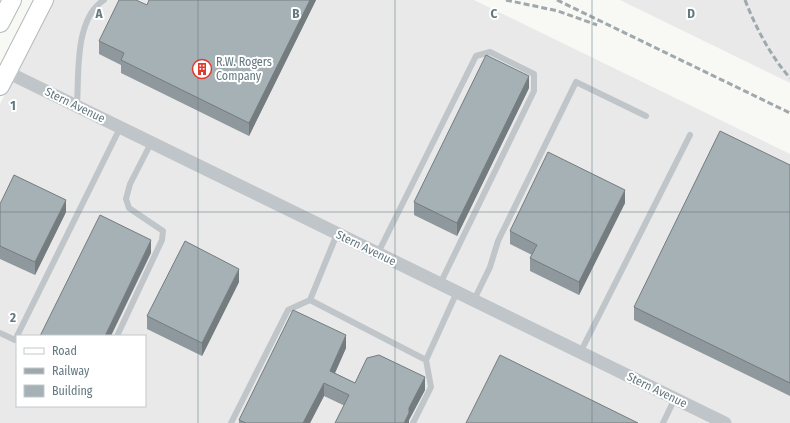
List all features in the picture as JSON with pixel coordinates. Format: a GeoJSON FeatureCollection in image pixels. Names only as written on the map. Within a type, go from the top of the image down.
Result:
{"type":"FeatureCollection","features":[{"type":"Feature","properties":{"kind":"main road"},"geometry":{"type":"LineString","coordinates":[[0,23],[12,0]]}},
{"type":"Feature","properties":{"kind":"main road"},"geometry":{"type":"LineString","coordinates":[[2,76],[44,0]]}},
{"type":"Feature","properties":{"kind":"street","name":"Stern Avenue"},"geometry":{"type":"LineString","coordinates":[[2,76],[77,106],[580,353],[675,398],[717,421]]}},
{"type":"Feature","properties":{"kind":"lane"},"geometry":{"type":"LineString","coordinates":[[77,106],[80,42],[86,21],[98,4],[104,0]]}},
{"type":"Feature","properties":{"kind":"lane"},"geometry":{"type":"LineString","coordinates":[[378,254],[476,56],[490,52],[534,74],[534,91],[440,284]]}},
{"type":"Feature","properties":{"kind":"lane"},"geometry":{"type":"LineString","coordinates":[[474,300],[490,267],[498,241],[576,82],[646,116]]}},
{"type":"Feature","properties":{"kind":"lane"},"geometry":{"type":"LineString","coordinates":[[17,335],[120,128]]}},
{"type":"Feature","properties":{"kind":"lane"},"geometry":{"type":"LineString","coordinates":[[580,353],[690,135]]}},
{"type":"Feature","properties":{"kind":"lane"},"geometry":{"type":"LineString","coordinates":[[117,335],[162,240],[163,231],[129,208],[126,199],[130,184],[151,143]]}},
{"type":"Feature","properties":{"kind":"lane"},"geometry":{"type":"LineString","coordinates":[[231,423],[288,310],[310,300],[337,234]]}},
{"type":"Feature","properties":{"kind":"lane"},"geometry":{"type":"LineString","coordinates":[[413,423],[431,388],[426,360],[457,292]]}},
{"type":"Feature","properties":{"kind":"lane"},"geometry":{"type":"LineString","coordinates":[[310,300],[426,360]]}},
{"type":"Feature","properties":{"kind":"lane"},"geometry":{"type":"LineString","coordinates":[[0,333],[15,340],[16,338]]}},
{"type":"Feature","properties":{"kind":"lane"},"geometry":{"type":"LineString","coordinates":[[663,423],[675,398]]}},
{"type":"Feature","properties":{"kind":"shaded area"},"geometry":{"type":"Polygon","coordinates":[[[54,0],[474,0],[790,154],[790,423],[0,423],[0,104],[54,0]]]}},
{"type":"Feature","properties":{"kind":"shaded area"},"geometry":{"type":"Polygon","coordinates":[[[620,0],[790,0],[790,83],[620,0]]]}},
{"type":"Feature","properties":{"kind":"building","name":"R.W. Rogers Company"},"geometry":{"type":"Polygon","coordinates":[[[119,0],[136,0],[147,5],[149,0],[310,0],[249,123],[121,60],[124,53],[99,41],[119,0]]]}},
{"type":"Feature","properties":{"kind":"building"},"geometry":{"type":"Polygon","coordinates":[[[486,55],[529,76],[457,223],[414,202],[486,55]]]}},
{"type":"Feature","properties":{"kind":"building"},"geometry":{"type":"Polygon","coordinates":[[[720,131],[790,165],[790,383],[634,307],[720,131]]]}},
{"type":"Feature","properties":{"kind":"building"},"geometry":{"type":"Polygon","coordinates":[[[548,152],[625,190],[579,282],[530,258],[537,245],[510,231],[548,152]]]}},
{"type":"Feature","properties":{"kind":"building"},"geometry":{"type":"Polygon","coordinates":[[[14,175],[66,200],[35,262],[0,246],[0,204],[14,175]]]}},
{"type":"Feature","properties":{"kind":"building"},"geometry":{"type":"Polygon","coordinates":[[[100,215],[151,240],[105,335],[40,335],[100,215]]]}},
{"type":"Feature","properties":{"kind":"building"},"geometry":{"type":"Polygon","coordinates":[[[185,241],[239,269],[202,343],[147,316],[185,241]]]}},
{"type":"Feature","properties":{"kind":"building"},"geometry":{"type":"Polygon","coordinates":[[[293,310],[346,335],[330,371],[355,383],[367,358],[379,355],[425,377],[409,408],[409,413],[404,423],[335,423],[349,395],[324,383],[303,423],[246,423],[239,420],[293,310]]]}},
{"type":"Feature","properties":{"kind":"building"},"geometry":{"type":"Polygon","coordinates":[[[500,355],[638,423],[466,423],[500,355]]]}},
{"type":"Feature","properties":{"kind":"railway"},"geometry":{"type":"LineString","coordinates":[[506,0],[558,11],[597,25]]}},
{"type":"Feature","properties":{"kind":"railway"},"geometry":{"type":"LineString","coordinates":[[557,0],[790,113]]}},
{"type":"Feature","properties":{"kind":"railway"},"geometry":{"type":"LineString","coordinates":[[745,0],[764,41],[790,78]]}},
{"type":"Feature","properties":{"kind":"place","name":"R.W. Rogers Company"},"geometry":{"type":"Point","coordinates":[202,69]}}]}
